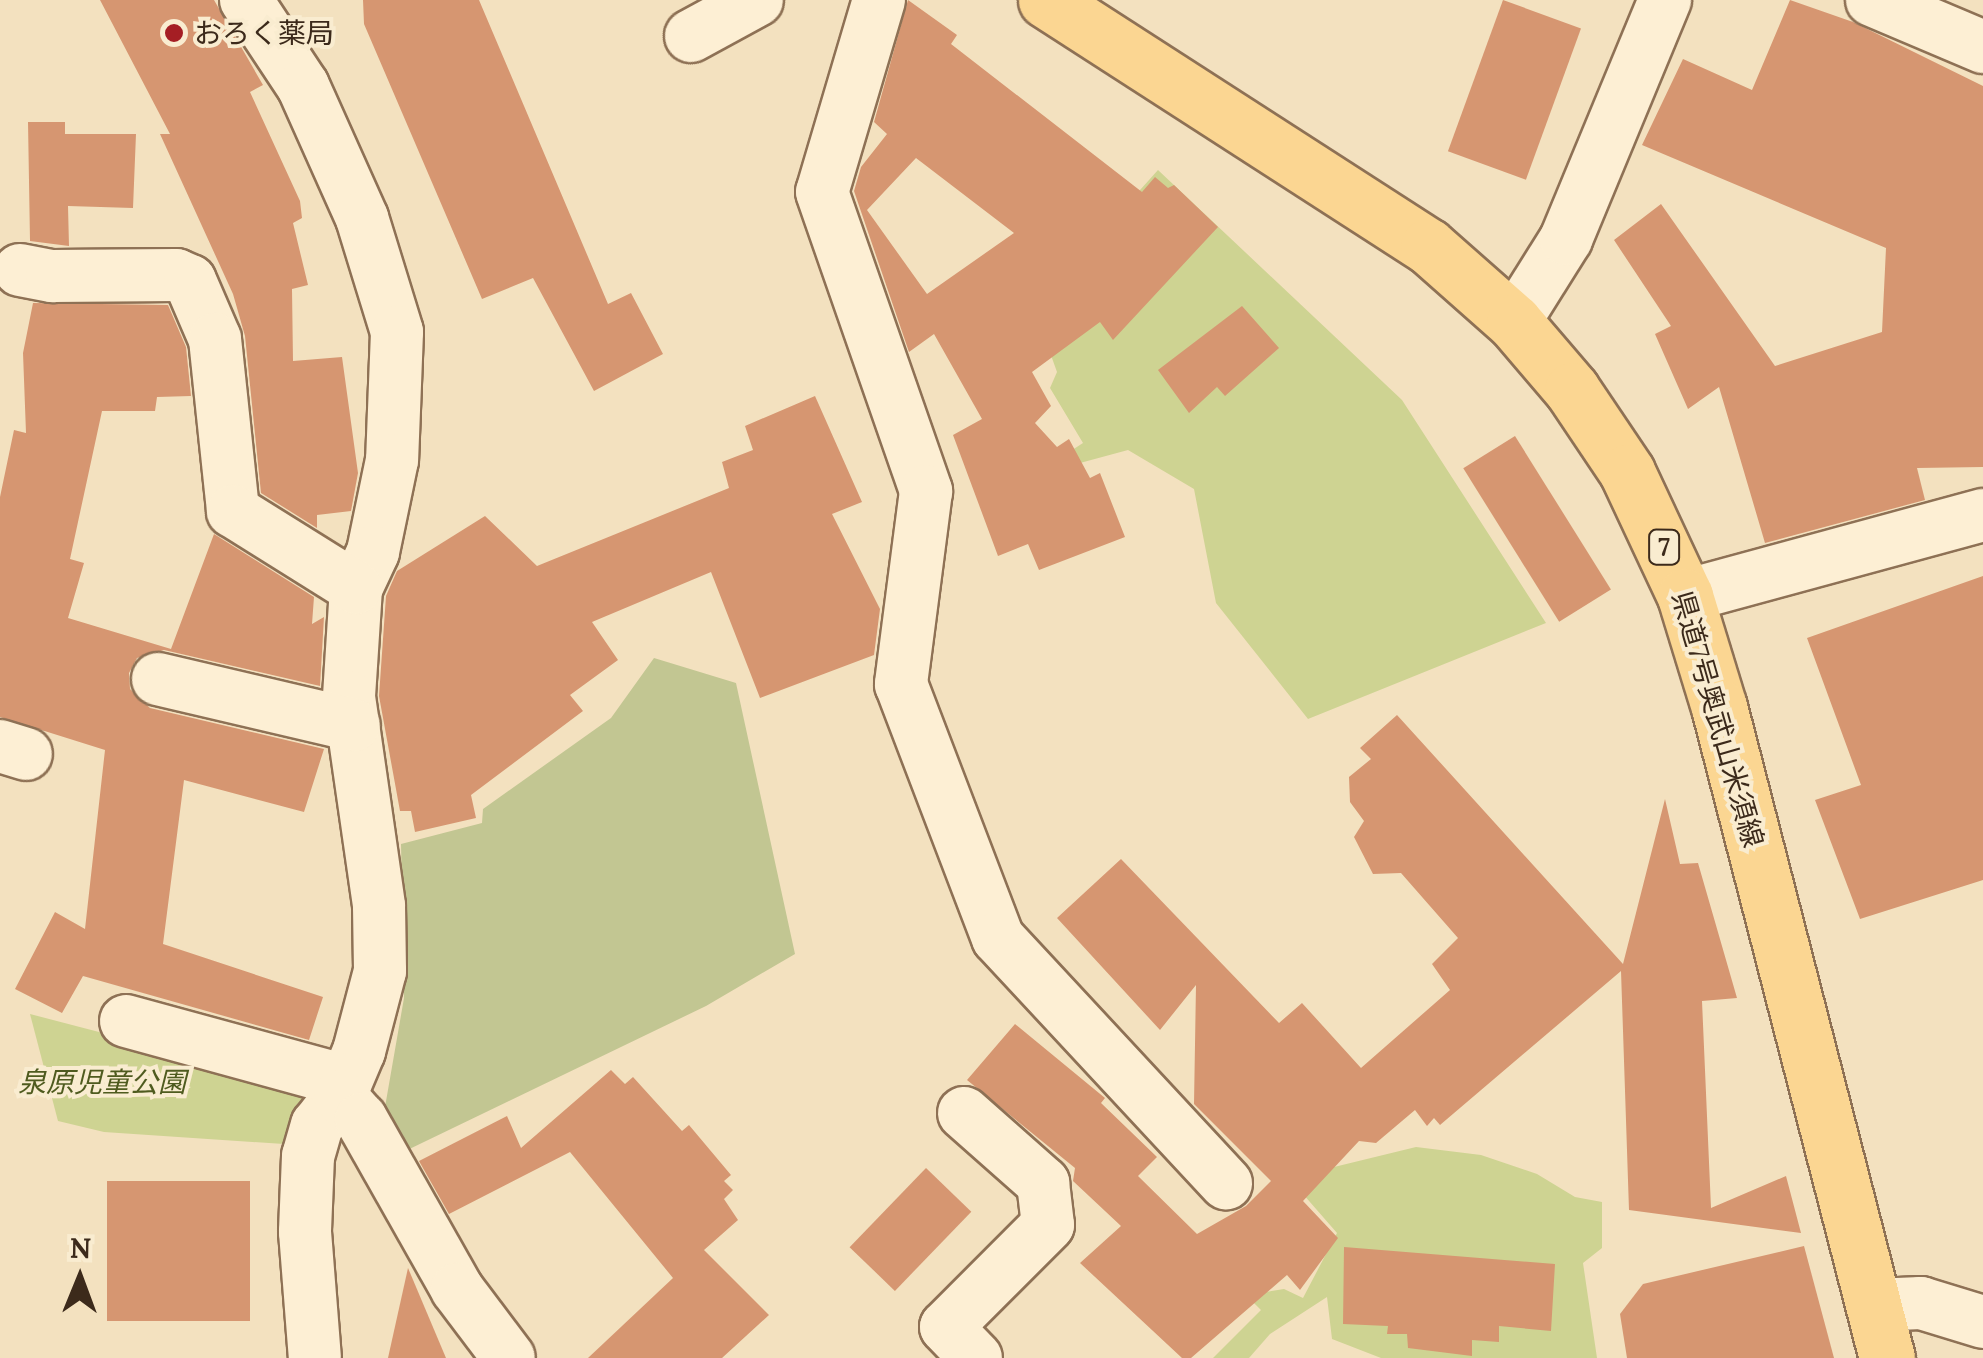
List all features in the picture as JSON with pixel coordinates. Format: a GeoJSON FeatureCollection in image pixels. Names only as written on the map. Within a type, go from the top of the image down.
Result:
{"type":"FeatureCollection","features":[{"type":"Feature","properties":{"kind":"main road","name":"県道7号奥武山米須線"},"geometry":{"type":"LineString","coordinates":[[1046,0],[1388,215],[1514,322],[1572,390],[1627,472],[1684,596],[1724,725],[1887,1358]]}},
{"type":"Feature","properties":{"kind":"street"},"geometry":{"type":"LineString","coordinates":[[246,0],[303,86],[362,218],[397,332],[392,460],[374,552],[356,588],[354,725],[379,906],[380,971],[343,1089],[317,1125],[308,1156],[305,1232],[315,1358]]}},
{"type":"Feature","properties":{"kind":"street"},"geometry":{"type":"LineString","coordinates":[[691,36],[756,0]]}},
{"type":"Feature","properties":{"kind":"street"},"geometry":{"type":"LineString","coordinates":[[879,0],[822,192],[926,491],[901,684],[998,938],[1226,1182]]}},
{"type":"Feature","properties":{"kind":"street"},"geometry":{"type":"LineString","coordinates":[[1514,322],[1566,239],[1666,0]]}},
{"type":"Feature","properties":{"kind":"street"},"geometry":{"type":"LineString","coordinates":[[1872,0],[1983,47]]}},
{"type":"Feature","properties":{"kind":"street"},"geometry":{"type":"LineString","coordinates":[[20,270],[52,276],[176,275],[190,281],[215,339],[233,511],[356,588]]}},
{"type":"Feature","properties":{"kind":"street"},"geometry":{"type":"LineString","coordinates":[[1684,596],[1983,515]]}},
{"type":"Feature","properties":{"kind":"street"},"geometry":{"type":"LineString","coordinates":[[158,679],[354,725]]}},
{"type":"Feature","properties":{"kind":"street"},"geometry":{"type":"LineString","coordinates":[[126,1021],[343,1089],[457,1289],[509,1358]]}},
{"type":"Feature","properties":{"kind":"street"},"geometry":{"type":"LineString","coordinates":[[964,1113],[1042,1183],[1048,1225],[946,1327],[976,1358]]}},
{"type":"Feature","properties":{"kind":"street"},"geometry":{"type":"LineString","coordinates":[[1873,1306],[1921,1303],[1983,1322]]}},
{"type":"Feature","properties":{"kind":"green space"},"geometry":{"type":"Polygon","coordinates":[[[1158,170],[1402,400],[1546,623],[1308,719],[1216,603],[1194,489],[1128,450],[1032,476],[1083,443],[1050,388],[1057,372],[1034,308],[1158,170]]]}},
{"type":"Feature","properties":{"kind":"green space"},"geometry":{"type":"Polygon","coordinates":[[[654,658],[736,683],[795,954],[706,1006],[397,1155],[385,1107],[404,998],[401,844],[482,823],[483,809],[611,718],[654,658]]]}},
{"type":"Feature","properties":{"kind":"green space","name":"泉原児童公園"},"geometry":{"type":"Polygon","coordinates":[[[30,1014],[306,1086],[284,1144],[104,1132],[58,1121],[30,1014]]]}},
{"type":"Feature","properties":{"kind":"green space"},"geometry":{"type":"Polygon","coordinates":[[[1416,1147],[1481,1155],[1537,1174],[1575,1197],[1602,1202],[1602,1248],[1583,1263],[1597,1358],[1381,1358],[1332,1339],[1327,1297],[1270,1334],[1249,1358],[1213,1358],[1261,1310],[1246,1295],[1284,1289],[1303,1298],[1337,1233],[1289,1178],[1416,1147]]]}},
{"type":"Feature","properties":{"kind":"building"},"geometry":{"type":"Polygon","coordinates":[[[100,0],[214,0],[263,85],[250,92],[300,201],[302,218],[293,223],[308,285],[292,289],[293,361],[342,357],[358,473],[351,511],[317,515],[317,528],[261,493],[245,336],[233,294],[160,134],[170,134],[100,0]]]}},
{"type":"Feature","properties":{"kind":"building"},"geometry":{"type":"Polygon","coordinates":[[[363,0],[479,0],[608,304],[631,293],[663,354],[594,391],[533,278],[482,299],[364,24],[363,0]]]}},
{"type":"Feature","properties":{"kind":"building"},"geometry":{"type":"Polygon","coordinates":[[[908,0],[957,35],[951,44],[1142,192],[1155,177],[1168,188],[1174,185],[1218,227],[1113,340],[1100,322],[1032,372],[1051,406],[1035,423],[1057,447],[1069,439],[1090,478],[1100,473],[1125,537],[1039,570],[1028,544],[998,556],[953,435],[982,419],[934,334],[909,352],[854,191],[861,167],[887,134],[874,122],[908,0]],[[916,158],[867,210],[927,294],[1014,233],[916,158]]]}},
{"type":"Feature","properties":{"kind":"building"},"geometry":{"type":"Polygon","coordinates":[[[1503,0],[1581,28],[1526,180],[1448,151],[1503,0]]]}},
{"type":"Feature","properties":{"kind":"building"},"geometry":{"type":"Polygon","coordinates":[[[1790,0],[1853,22],[1983,86],[1983,467],[1917,468],[1925,500],[1765,543],[1719,387],[1688,409],[1655,334],[1671,326],[1614,240],[1661,204],[1775,366],[1882,332],[1886,248],[1642,145],[1683,59],[1752,90],[1790,0]]]}},
{"type":"Feature","properties":{"kind":"building"},"geometry":{"type":"Polygon","coordinates":[[[28,122],[65,122],[65,134],[136,134],[133,208],[68,206],[69,246],[30,241],[28,122]]]}},
{"type":"Feature","properties":{"kind":"building"},"geometry":{"type":"Polygon","coordinates":[[[33,303],[168,305],[186,347],[191,396],[157,397],[155,411],[102,411],[70,559],[84,563],[68,618],[171,649],[214,534],[314,597],[312,624],[324,617],[320,686],[164,650],[137,658],[129,673],[130,689],[150,708],[324,749],[304,812],[184,780],[163,944],[323,997],[309,1040],[83,976],[62,1013],[15,989],[55,912],[85,929],[105,750],[0,717],[0,497],[14,430],[26,433],[23,353],[33,303]]]}},
{"type":"Feature","properties":{"kind":"building"},"geometry":{"type":"Polygon","coordinates":[[[1242,306],[1279,348],[1225,396],[1217,387],[1189,413],[1158,370],[1242,306]]]}},
{"type":"Feature","properties":{"kind":"building"},"geometry":{"type":"Polygon","coordinates":[[[815,396],[862,502],[832,514],[880,609],[874,655],[760,698],[711,572],[592,622],[618,660],[570,695],[583,711],[471,795],[476,818],[415,832],[411,811],[400,811],[379,696],[386,596],[397,571],[485,516],[537,566],[729,488],[722,462],[753,450],[745,426],[815,396]]]}},
{"type":"Feature","properties":{"kind":"building"},"geometry":{"type":"Polygon","coordinates":[[[1515,436],[1611,589],[1559,622],[1463,468],[1515,436]]]}},
{"type":"Feature","properties":{"kind":"building"},"geometry":{"type":"Polygon","coordinates":[[[1983,576],[1983,880],[1860,919],[1815,800],[1861,785],[1807,638],[1983,576]]]}},
{"type":"Feature","properties":{"kind":"building"},"geometry":{"type":"Polygon","coordinates":[[[1397,715],[1623,964],[1665,799],[1680,864],[1698,863],[1737,998],[1702,1001],[1711,1208],[1786,1176],[1801,1233],[1629,1210],[1621,971],[1440,1125],[1434,1118],[1427,1126],[1415,1110],[1376,1143],[1359,1141],[1303,1201],[1338,1238],[1300,1290],[1287,1275],[1191,1358],[1182,1358],[1080,1263],[1121,1226],[1073,1181],[1075,1168],[967,1080],[1015,1024],[1105,1098],[1101,1103],[1157,1157],[1138,1176],[1197,1234],[1246,1206],[1271,1181],[1194,1104],[1196,985],[1160,1030],[1057,918],[1121,859],[1279,1023],[1302,1003],[1361,1068],[1450,990],[1432,964],[1458,938],[1401,873],[1373,874],[1354,837],[1364,821],[1350,802],[1349,777],[1371,759],[1360,748],[1397,715]]]}},
{"type":"Feature","properties":{"kind":"building"},"geometry":{"type":"Polygon","coordinates":[[[611,1070],[625,1084],[633,1077],[682,1131],[689,1125],[731,1175],[724,1181],[733,1190],[724,1199],[738,1220],[704,1250],[769,1315],[722,1358],[588,1358],[673,1278],[570,1152],[449,1214],[419,1161],[507,1116],[521,1148],[611,1070]]]}},
{"type":"Feature","properties":{"kind":"building"},"geometry":{"type":"Polygon","coordinates":[[[926,1168],[971,1212],[895,1291],[850,1247],[926,1168]]]}},
{"type":"Feature","properties":{"kind":"building"},"geometry":{"type":"Polygon","coordinates":[[[107,1181],[250,1181],[250,1321],[107,1321],[107,1181]]]}},
{"type":"Feature","properties":{"kind":"building"},"geometry":{"type":"Polygon","coordinates":[[[1804,1246],[1834,1358],[1627,1358],[1620,1314],[1643,1284],[1804,1246]]]}},
{"type":"Feature","properties":{"kind":"building"},"geometry":{"type":"Polygon","coordinates":[[[1344,1247],[1555,1264],[1551,1331],[1499,1326],[1499,1342],[1472,1340],[1472,1356],[1408,1348],[1407,1334],[1387,1334],[1388,1326],[1343,1324],[1344,1247]]]}},
{"type":"Feature","properties":{"kind":"building"},"geometry":{"type":"Polygon","coordinates":[[[408,1268],[446,1358],[388,1358],[408,1268]]]}},
{"type":"Feature","properties":{"kind":"place","name":"おろく薬局"},"geometry":{"type":"Point","coordinates":[174,33]}}]}
